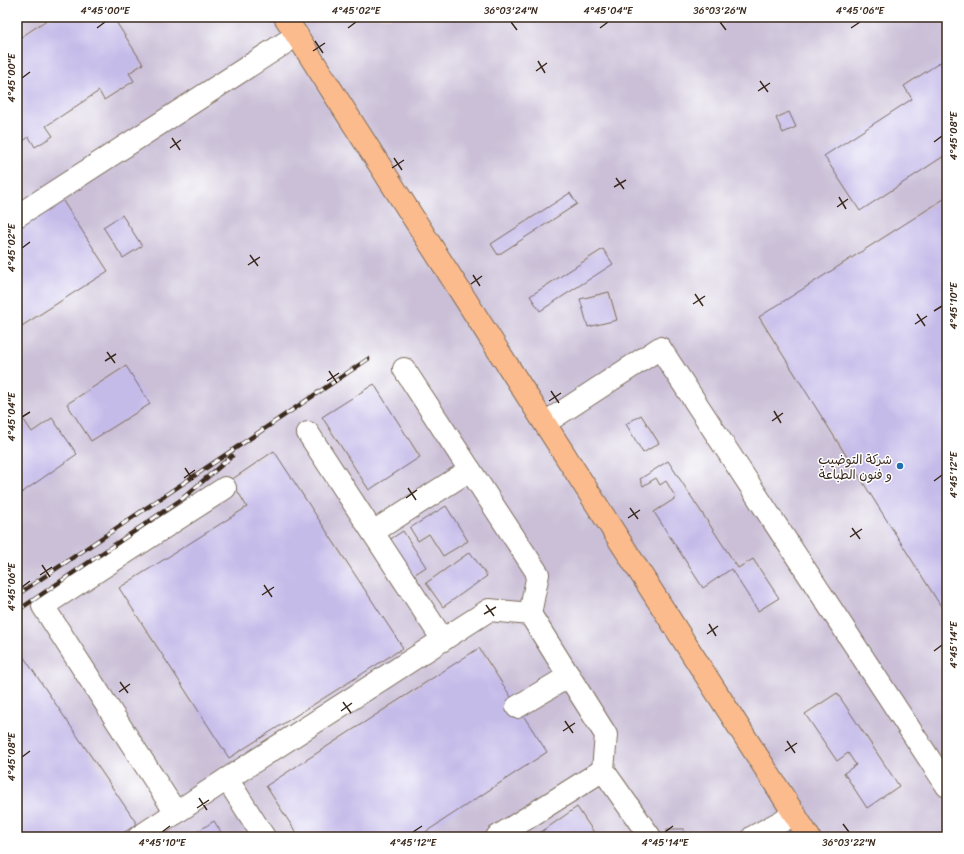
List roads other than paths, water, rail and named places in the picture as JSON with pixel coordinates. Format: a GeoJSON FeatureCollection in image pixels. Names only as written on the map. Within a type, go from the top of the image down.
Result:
{"type":"FeatureCollection","features":[{"type":"Feature","properties":{"kind":"main road"},"geometry":{"type":"LineString","coordinates":[[285,17],[809,837]]}},
{"type":"Feature","properties":{"kind":"street"},"geometry":{"type":"LineString","coordinates":[[17,216],[297,35]]}},
{"type":"Feature","properties":{"kind":"street"},"geometry":{"type":"LineString","coordinates":[[545,423],[660,348],[947,786]]}},
{"type":"Feature","properties":{"kind":"street"},"geometry":{"type":"LineString","coordinates":[[404,369],[538,574],[530,614],[606,735],[603,770],[650,837]]}},
{"type":"Feature","properties":{"kind":"street"},"geometry":{"type":"LineString","coordinates":[[308,433],[443,640]]}},
{"type":"Feature","properties":{"kind":"street"},"geometry":{"type":"LineString","coordinates":[[373,532],[470,470]]}},
{"type":"Feature","properties":{"kind":"street"},"geometry":{"type":"LineString","coordinates":[[176,813],[43,606],[225,488]]}},
{"type":"Feature","properties":{"kind":"street"},"geometry":{"type":"LineString","coordinates":[[139,837],[490,610],[530,614]]}},
{"type":"Feature","properties":{"kind":"street"},"geometry":{"type":"LineString","coordinates":[[517,707],[569,676]]}},
{"type":"Feature","properties":{"kind":"street"},"geometry":{"type":"LineString","coordinates":[[497,837],[603,770]]}},
{"type":"Feature","properties":{"kind":"street"},"geometry":{"type":"LineString","coordinates":[[227,780],[264,837]]}},
{"type":"Feature","properties":{"kind":"street"},"geometry":{"type":"LineString","coordinates":[[753,837],[794,814]]}},
{"type":"Feature","properties":{"kind":"railway"},"geometry":{"type":"LineString","coordinates":[[17,595],[368,359]]}},
{"type":"Feature","properties":{"kind":"railway"},"geometry":{"type":"LineString","coordinates":[[17,611],[182,499],[232,456]]}},
{"type":"Feature","properties":{"kind":"place","name":"شركة التوضيب و فنون الطباعة"},"geometry":{"type":"Point","coordinates":[900,466]}}]}
